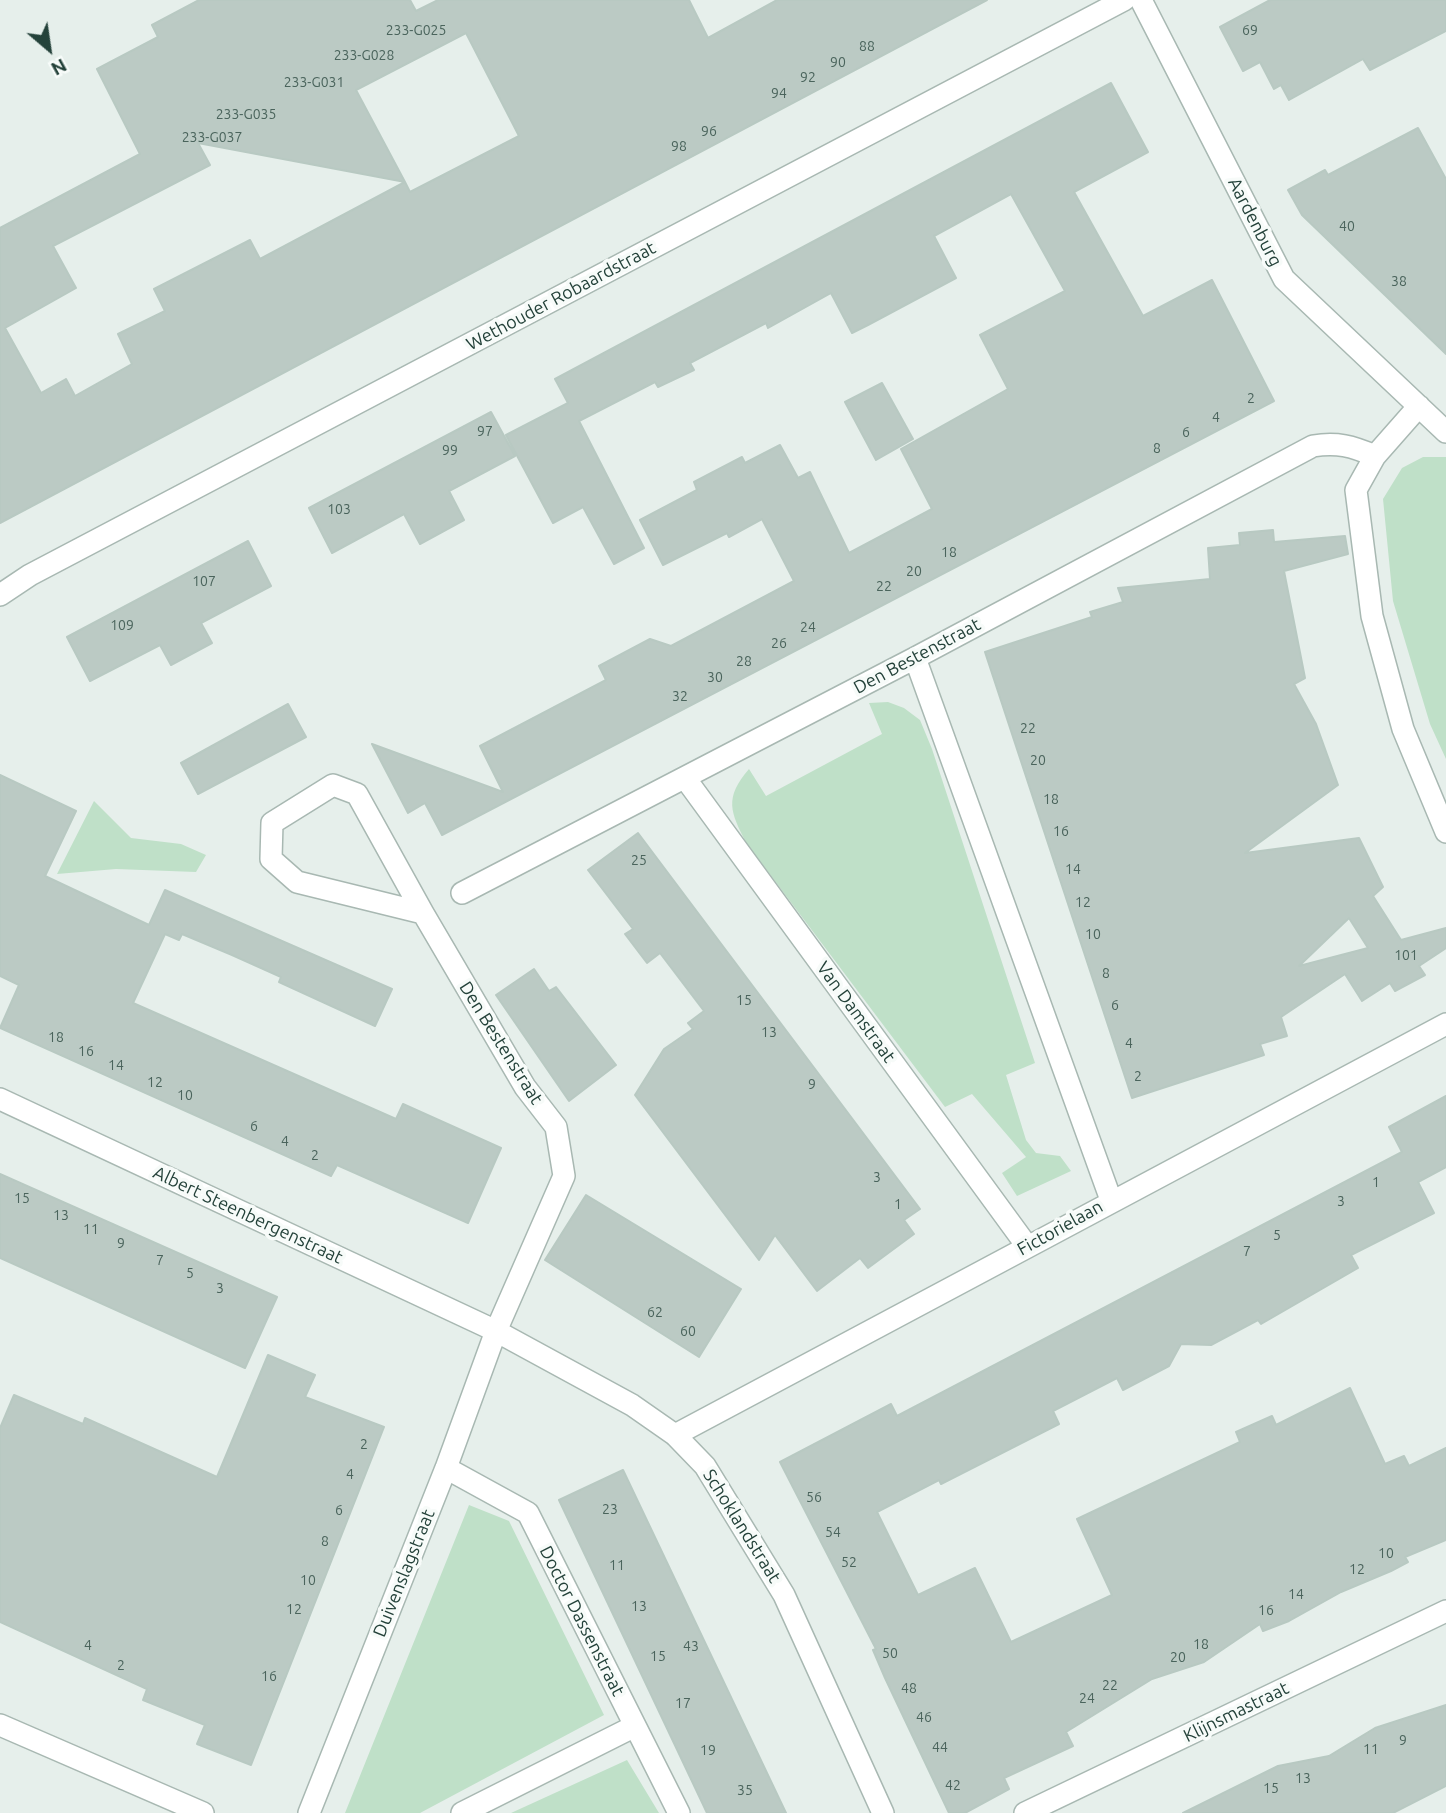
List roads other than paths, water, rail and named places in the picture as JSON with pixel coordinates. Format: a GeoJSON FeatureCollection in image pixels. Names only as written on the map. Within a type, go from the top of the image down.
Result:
{"type":"FeatureCollection","features":[{"type":"Feature","properties":{"kind":"street","name":"Wethouder Robaardstraat"},"geometry":{"type":"LineString","coordinates":[[0,595],[30,575],[1124,0]]}},
{"type":"Feature","properties":{"kind":"street","name":"Aardenburg"},"geometry":{"type":"LineString","coordinates":[[1141,0],[1284,279],[1446,432]]}},
{"type":"Feature","properties":{"kind":"street"},"geometry":{"type":"LineString","coordinates":[[1419,406],[1375,456],[1356,490],[1372,616],[1403,729],[1446,832]]}},
{"type":"Feature","properties":{"kind":"street","name":"Den Bestenstraat"},"geometry":{"type":"LineString","coordinates":[[462,893],[915,658],[1313,446],[1343,444],[1375,456]]}},
{"type":"Feature","properties":{"kind":"street"},"geometry":{"type":"LineString","coordinates":[[915,658],[1111,1200]]}},
{"type":"Feature","properties":{"kind":"street","name":"Van Damstraat"},"geometry":{"type":"LineString","coordinates":[[685,778],[1027,1246]]}},
{"type":"Feature","properties":{"kind":"street","name":"Den Bestenstraat"},"geometry":{"type":"LineString","coordinates":[[423,913],[297,882],[271,859],[272,824],[333,785],[357,794],[525,1087],[556,1126],[564,1176],[496,1331]]}},
{"type":"Feature","properties":{"kind":"street","name":"Fictorielaan"},"geometry":{"type":"LineString","coordinates":[[675,1436],[1111,1200],[1446,1024]]}},
{"type":"Feature","properties":{"kind":"street","name":"Albert Steenbergenstraat"},"geometry":{"type":"LineString","coordinates":[[0,1099],[496,1331]]}},
{"type":"Feature","properties":{"kind":"street","name":"Schoklandstraat"},"geometry":{"type":"LineString","coordinates":[[496,1331],[632,1405],[675,1436],[705,1466],[784,1595],[883,1813]]}},
{"type":"Feature","properties":{"kind":"street","name":"Duivenslagstraat"},"geometry":{"type":"LineString","coordinates":[[309,1813],[446,1468],[496,1331]]}},
{"type":"Feature","properties":{"kind":"street","name":"Doctor Dassenstraat"},"geometry":{"type":"LineString","coordinates":[[446,1468],[528,1513],[679,1813]]}},
{"type":"Feature","properties":{"kind":"street","name":"Klijnsmastraat"},"geometry":{"type":"LineString","coordinates":[[1025,1813],[1446,1611]]}},
{"type":"Feature","properties":{"kind":"street"},"geometry":{"type":"LineString","coordinates":[[0,1725],[203,1813]]}},
{"type":"Feature","properties":{"kind":"street"},"geometry":{"type":"LineString","coordinates":[[462,1813],[635,1726]]}}]}
